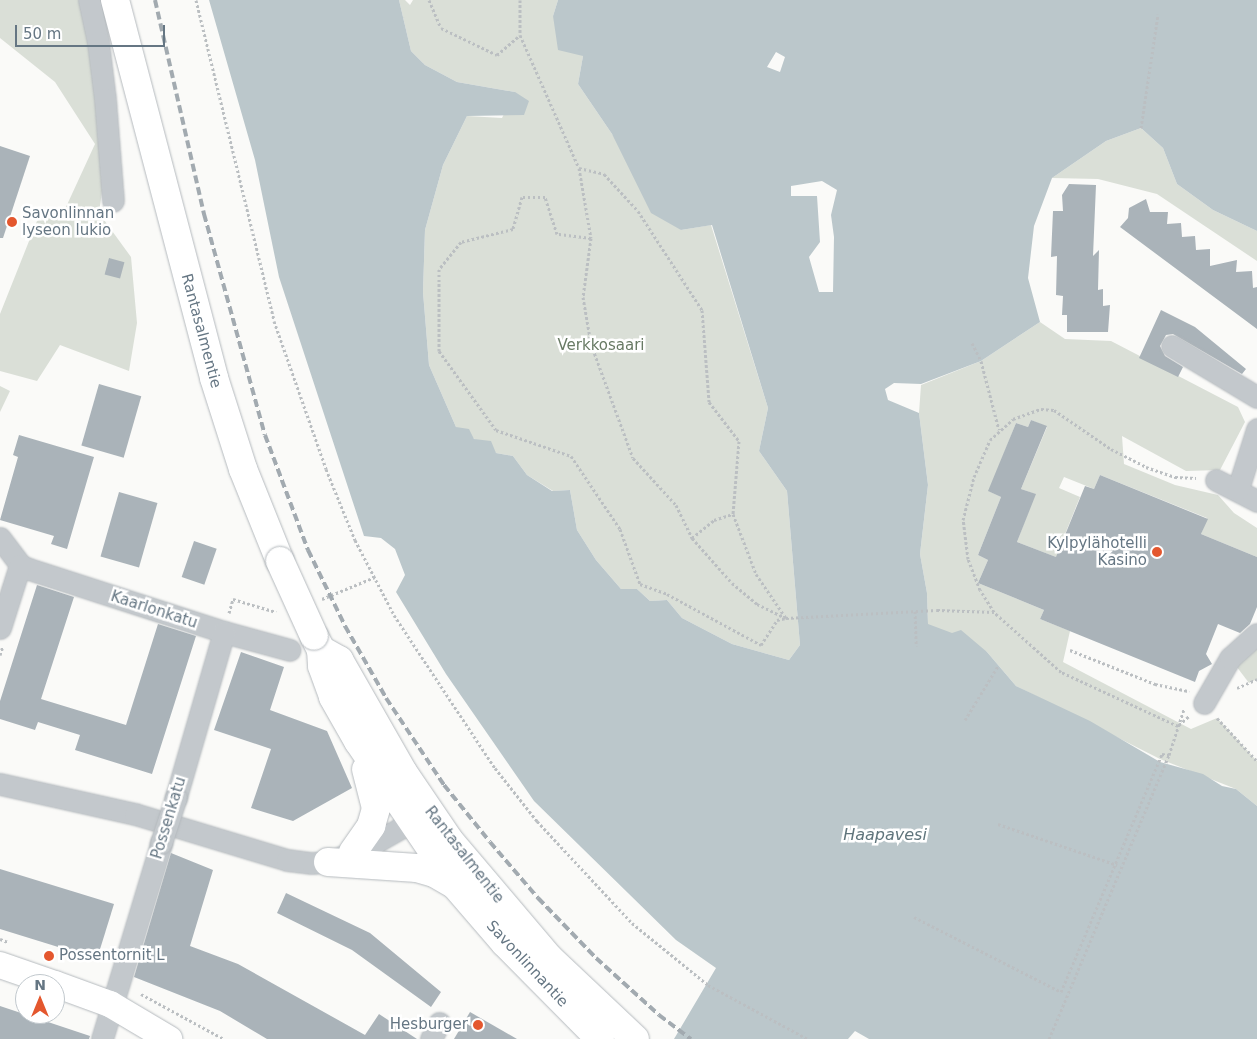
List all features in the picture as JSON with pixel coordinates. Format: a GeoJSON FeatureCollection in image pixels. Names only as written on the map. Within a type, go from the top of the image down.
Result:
{"type":"FeatureCollection","features":[{"type":"Feature","properties":{"kind":"highway","name":"Rantasalmentie"},"geometry":{"type":"LineString","coordinates":[[115,0],[214,378],[243,469],[280,561],[318,643],[322,666],[333,697],[358,741],[420,817],[549,958],[634,1039]]}},
{"type":"Feature","properties":{"kind":"highway","name":"Rantasalmentie"},"geometry":{"type":"LineString","coordinates":[[318,643],[339,660],[456,886]]}},
{"type":"Feature","properties":{"kind":"highway"},"geometry":{"type":"LineString","coordinates":[[353,852],[371,826],[376,808],[358,741]]}},
{"type":"Feature","properties":{"kind":"highway"},"geometry":{"type":"LineString","coordinates":[[328,862],[417,868],[434,873],[456,886]]}},
{"type":"Feature","properties":{"kind":"highway","name":"Savonlinnantie"},"geometry":{"type":"LineString","coordinates":[[456,886],[505,943],[600,1039]]}},
{"type":"Feature","properties":{"kind":"main road"},"geometry":{"type":"LineString","coordinates":[[0,964],[28,974]]}},
{"type":"Feature","properties":{"kind":"main road"},"geometry":{"type":"LineString","coordinates":[[65,985],[114,992],[169,1039]]}},
{"type":"Feature","properties":{"kind":"street"},"geometry":{"type":"LineString","coordinates":[[89,0],[98,42],[105,99],[112,201]]}},
{"type":"Feature","properties":{"kind":"street"},"geometry":{"type":"LineString","coordinates":[[1172,346],[1257,398]]}},
{"type":"Feature","properties":{"kind":"street"},"geometry":{"type":"LineString","coordinates":[[1238,489],[1257,429]]}},
{"type":"Feature","properties":{"kind":"street"},"geometry":{"type":"LineString","coordinates":[[1216,480],[1238,489],[1257,501]]}},
{"type":"Feature","properties":{"kind":"street"},"geometry":{"type":"LineString","coordinates":[[0,538],[20,565],[0,628]]}},
{"type":"Feature","properties":{"kind":"street","name":"Kaarlonkatu"},"geometry":{"type":"LineString","coordinates":[[20,565],[224,632],[290,650]]}},
{"type":"Feature","properties":{"kind":"street","name":"Possenkatu"},"geometry":{"type":"LineString","coordinates":[[102,1039],[114,992],[176,797],[224,632]]}},
{"type":"Feature","properties":{"kind":"street"},"geometry":{"type":"LineString","coordinates":[[1204,703],[1230,658],[1257,634]]}},
{"type":"Feature","properties":{"kind":"street"},"geometry":{"type":"LineString","coordinates":[[0,784],[135,814],[287,860],[328,862],[353,852],[420,817]]}},
{"type":"Feature","properties":{"kind":"path"},"geometry":{"type":"LineString","coordinates":[[196,0],[274,321],[326,469],[394,615],[455,711],[495,768],[537,821],[632,923],[708,984],[808,1039]]}},
{"type":"Feature","properties":{"kind":"path"},"geometry":{"type":"LineString","coordinates":[[428,0],[442,28],[497,55],[520,35]]}},
{"type":"Feature","properties":{"kind":"path"},"geometry":{"type":"LineString","coordinates":[[520,0],[520,35],[578,168],[590,238],[583,297],[590,344],[633,458],[676,504],[692,538],[750,599],[786,618]]}},
{"type":"Feature","properties":{"kind":"path"},"geometry":{"type":"LineString","coordinates":[[1141,128],[1158,14]]}},
{"type":"Feature","properties":{"kind":"path"},"geometry":{"type":"LineString","coordinates":[[578,168],[604,174],[638,211],[702,310],[709,402],[740,441],[733,514],[756,574],[786,618]]}},
{"type":"Feature","properties":{"kind":"path"},"geometry":{"type":"LineString","coordinates":[[590,238],[556,234],[545,198],[522,197],[513,229],[461,242],[439,269],[439,351],[496,430],[571,456],[620,529],[640,584],[667,594],[761,645],[778,620],[786,618],[937,610],[994,612]]}},
{"type":"Feature","properties":{"kind":"path"},"geometry":{"type":"LineString","coordinates":[[972,343],[982,361],[999,430]]}},
{"type":"Feature","properties":{"kind":"path"},"geometry":{"type":"LineString","coordinates":[[1178,726],[1159,720],[1061,672],[994,612],[980,590],[968,560],[963,520],[974,477],[990,440],[999,430],[1028,412],[1054,410],[1111,449],[1146,467],[1175,477],[1216,480]]}},
{"type":"Feature","properties":{"kind":"path"},"geometry":{"type":"LineString","coordinates":[[692,538],[714,520],[733,514]]}},
{"type":"Feature","properties":{"kind":"path"},"geometry":{"type":"LineString","coordinates":[[318,601],[375,577]]}},
{"type":"Feature","properties":{"kind":"path"},"geometry":{"type":"LineString","coordinates":[[234,599],[280,614]]}},
{"type":"Feature","properties":{"kind":"path"},"geometry":{"type":"LineString","coordinates":[[915,612],[916,646]]}},
{"type":"Feature","properties":{"kind":"path"},"geometry":{"type":"LineString","coordinates":[[1070,650],[1155,684],[1191,692],[1204,703],[1257,761]]}},
{"type":"Feature","properties":{"kind":"path"},"geometry":{"type":"LineString","coordinates":[[965,720],[998,666]]}},
{"type":"Feature","properties":{"kind":"path"},"geometry":{"type":"LineString","coordinates":[[1049,1039],[1169,755],[1181,715]]}},
{"type":"Feature","properties":{"kind":"path"},"geometry":{"type":"LineString","coordinates":[[914,918],[1061,992],[1117,865],[1162,754],[1169,755]]}},
{"type":"Feature","properties":{"kind":"path"},"geometry":{"type":"LineString","coordinates":[[998,824],[1117,865]]}},
{"type":"Feature","properties":{"kind":"path"},"geometry":{"type":"LineString","coordinates":[[114,992],[224,1039]]}},
{"type":"Feature","properties":{"kind":"green space"},"geometry":{"type":"Polygon","coordinates":[[[0,0],[79,0],[83,10],[106,163],[99,213],[131,257],[137,323],[129,371],[60,345],[37,381],[0,371],[0,314],[37,221],[66,207],[95,144],[55,82],[0,38],[0,0]]]}},
{"type":"Feature","properties":{"kind":"green space","name":"Verkkosaari"},"geometry":{"type":"Polygon","coordinates":[[[399,0],[405,0],[410,5],[413,0],[558,0],[553,16],[583,56],[578,84],[612,134],[681,230],[711,225],[768,408],[759,451],[787,491],[800,645],[789,660],[732,644],[682,618],[667,600],[650,601],[637,589],[621,589],[596,560],[577,530],[570,490],[553,491],[527,475],[513,456],[496,453],[456,427],[429,365],[423,292],[425,230],[443,165],[467,116],[502,118],[515,92],[457,82],[425,65],[411,51],[399,0]]]}},
{"type":"Feature","properties":{"kind":"green space"},"geometry":{"type":"Polygon","coordinates":[[[1141,128],[1163,148],[1177,184],[1213,210],[1257,231],[1257,261],[1157,194],[1098,179],[1052,178],[1106,141],[1141,128]]]}},
{"type":"Feature","properties":{"kind":"green space"},"geometry":{"type":"Polygon","coordinates":[[[1040,322],[1065,339],[1111,341],[1238,407],[1245,422],[1220,470],[1186,471],[1122,436],[1124,464],[1175,485],[1218,495],[1234,513],[1257,528],[1257,557],[1201,534],[1207,518],[1100,475],[1094,489],[1064,477],[1059,488],[1080,497],[1061,544],[1066,561],[1017,542],[1035,494],[1021,489],[1047,427],[1031,420],[1028,427],[1016,423],[989,491],[1001,497],[978,555],[988,560],[978,583],[1044,610],[1040,619],[1070,631],[1063,662],[1191,729],[1217,718],[1257,761],[1257,806],[1236,789],[1160,759],[1016,686],[987,652],[928,625],[927,593],[920,554],[928,485],[919,413],[921,385],[981,361],[1040,322]]]}},
{"type":"Feature","properties":{"kind":"green space"},"geometry":{"type":"Polygon","coordinates":[[[0,386],[10,391],[0,412],[0,386]]]}},
{"type":"Feature","properties":{"kind":"green space"},"geometry":{"type":"Polygon","coordinates":[[[1257,634],[1257,679],[1249,683],[1230,658],[1257,634]]]}},
{"type":"Feature","properties":{"kind":"water","name":"Haapavesi"},"geometry":{"type":"Polygon","coordinates":[[[209,0],[399,0],[411,51],[425,65],[457,82],[515,92],[529,101],[524,115],[467,116],[443,165],[425,230],[423,292],[429,365],[456,427],[469,429],[474,439],[491,441],[496,453],[513,456],[527,475],[552,491],[570,490],[577,530],[596,560],[621,589],[637,589],[650,601],[667,600],[682,618],[732,644],[789,660],[800,645],[787,491],[759,451],[768,408],[712,225],[681,230],[651,213],[612,134],[578,84],[583,56],[558,50],[553,16],[558,0],[1257,0],[1257,231],[1213,210],[1177,184],[1163,148],[1141,128],[1106,141],[1052,178],[1034,226],[1028,278],[1040,322],[981,361],[921,384],[894,383],[885,389],[888,400],[919,413],[928,485],[920,554],[927,593],[928,624],[952,633],[961,630],[987,652],[1016,686],[1090,721],[1160,762],[1203,774],[1222,786],[1236,789],[1257,806],[1257,1039],[869,1039],[855,1031],[848,1039],[674,1039],[716,968],[676,940],[534,801],[446,674],[396,592],[405,575],[395,549],[381,538],[364,536],[279,277],[255,160],[209,0]],[[776,52],[767,67],[780,72],[785,57],[776,52]],[[822,181],[791,186],[791,196],[817,196],[820,242],[809,257],[819,292],[833,292],[834,237],[831,215],[837,190],[822,181]]]}},
{"type":"Feature","properties":{"kind":"building"},"geometry":{"type":"Polygon","coordinates":[[[0,146],[30,156],[3,238],[0,238],[0,146]]]}},
{"type":"Feature","properties":{"kind":"building"},"geometry":{"type":"Polygon","coordinates":[[[1069,184],[1096,185],[1093,256],[1099,250],[1098,290],[1103,289],[1103,306],[1110,305],[1108,332],[1067,332],[1067,315],[1062,315],[1063,296],[1056,295],[1057,256],[1051,257],[1053,211],[1063,211],[1062,195],[1069,184]]]}},
{"type":"Feature","properties":{"kind":"building"},"geometry":{"type":"Polygon","coordinates":[[[1146,199],[1150,212],[1168,212],[1167,224],[1181,223],[1182,237],[1195,236],[1196,250],[1210,249],[1210,266],[1237,260],[1236,272],[1252,271],[1253,288],[1257,287],[1257,329],[1120,227],[1128,218],[1129,208],[1146,199]]]}},
{"type":"Feature","properties":{"kind":"building"},"geometry":{"type":"Polygon","coordinates":[[[109,258],[124,262],[120,279],[105,274],[109,258]]]}},
{"type":"Feature","properties":{"kind":"building"},"geometry":{"type":"Polygon","coordinates":[[[1161,310],[1195,327],[1246,369],[1242,374],[1173,334],[1166,335],[1160,346],[1165,356],[1183,367],[1178,377],[1139,358],[1161,310]]]}},
{"type":"Feature","properties":{"kind":"building"},"geometry":{"type":"Polygon","coordinates":[[[99,384],[141,396],[124,458],[81,446],[99,384]]]}},
{"type":"Feature","properties":{"kind":"building","name":"Kylpylähotelli Kasino"},"geometry":{"type":"Polygon","coordinates":[[[1031,420],[1047,426],[1021,489],[1036,494],[1017,542],[1056,557],[1085,486],[1094,489],[1100,475],[1208,519],[1201,534],[1257,557],[1257,607],[1250,624],[1240,633],[1218,624],[1206,654],[1212,664],[1199,671],[1195,682],[1040,619],[1044,610],[978,583],[988,560],[978,555],[1001,497],[988,491],[1016,423],[1028,427],[1031,420]]]}},
{"type":"Feature","properties":{"kind":"building"},"geometry":{"type":"Polygon","coordinates":[[[19,435],[94,457],[67,549],[51,544],[54,536],[0,520],[18,457],[13,455],[19,435]]]}},
{"type":"Feature","properties":{"kind":"building"},"geometry":{"type":"Polygon","coordinates":[[[119,492],[157,503],[139,567],[101,556],[119,492]]]}},
{"type":"Feature","properties":{"kind":"building"},"geometry":{"type":"Polygon","coordinates":[[[194,541],[217,549],[204,585],[182,577],[194,541]]]}},
{"type":"Feature","properties":{"kind":"building"},"geometry":{"type":"Polygon","coordinates":[[[37,585],[74,597],[41,699],[126,725],[158,624],[196,636],[152,774],[75,750],[80,735],[38,722],[35,730],[0,719],[0,701],[37,585]]]}},
{"type":"Feature","properties":{"kind":"building"},"geometry":{"type":"Polygon","coordinates":[[[241,652],[284,667],[270,710],[327,731],[352,788],[293,821],[251,808],[271,749],[214,730],[241,652]]]}},
{"type":"Feature","properties":{"kind":"building"},"geometry":{"type":"Polygon","coordinates":[[[171,853],[213,870],[190,946],[238,964],[365,1035],[379,1014],[417,1039],[267,1039],[220,1011],[134,977],[171,853]]]}},
{"type":"Feature","properties":{"kind":"building"},"geometry":{"type":"Polygon","coordinates":[[[0,869],[114,904],[97,959],[0,929],[0,869]]]}},
{"type":"Feature","properties":{"kind":"building"},"geometry":{"type":"Polygon","coordinates":[[[286,893],[370,933],[441,992],[431,1007],[352,950],[277,913],[286,893]]]}},
{"type":"Feature","properties":{"kind":"building"},"geometry":{"type":"Polygon","coordinates":[[[0,1006],[15,1011],[15,1024],[54,1024],[90,1036],[89,1039],[0,1039],[0,1006]]]}},
{"type":"Feature","properties":{"kind":"building","name":"Hesburger"},"geometry":{"type":"Polygon","coordinates":[[[470,1012],[517,1039],[454,1039],[470,1012]]]}},
{"type":"Feature","properties":{"kind":"railway"},"geometry":{"type":"LineString","coordinates":[[155,0],[204,214],[265,435],[308,550],[345,626],[386,698],[444,785],[490,842],[538,898],[596,958],[659,1015],[691,1039]]}},
{"type":"Feature","properties":{"kind":"place","name":"Savonlinnan lyseon lukio"},"geometry":{"type":"Point","coordinates":[12,222]}},
{"type":"Feature","properties":{"kind":"place","name":"Kylpylähotelli Kasino"},"geometry":{"type":"Point","coordinates":[1157,552]}},
{"type":"Feature","properties":{"kind":"place","name":"Possentornit L"},"geometry":{"type":"Point","coordinates":[49,956]}},
{"type":"Feature","properties":{"kind":"place","name":"Hesburger"},"geometry":{"type":"Point","coordinates":[478,1025]}}]}
